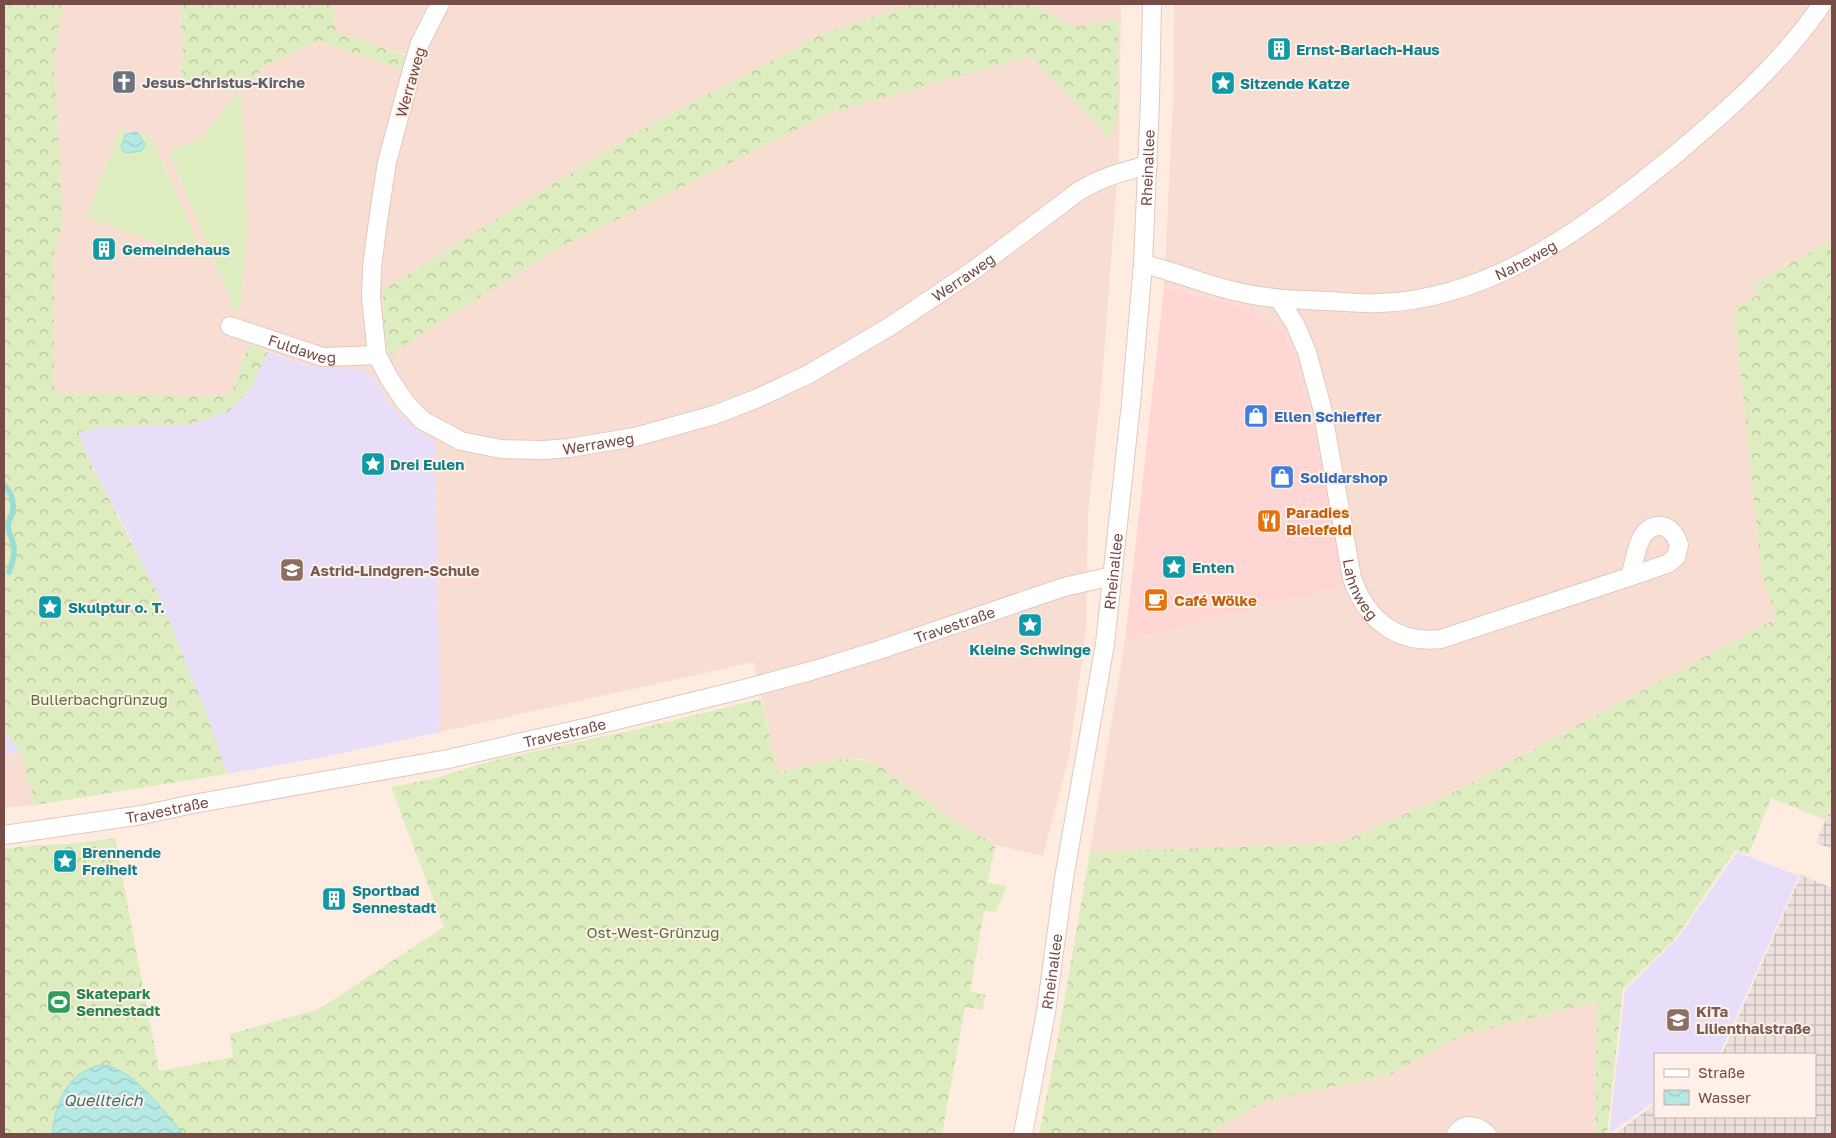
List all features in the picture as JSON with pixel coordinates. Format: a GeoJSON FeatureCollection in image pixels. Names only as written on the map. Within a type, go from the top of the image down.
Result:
{"type":"FeatureCollection","features":[{"type":"Feature","properties":{"kind":"street","name":"Werraweg"},"geometry":{"type":"LineString","coordinates":[[440,4],[420,43],[387,162],[372,267],[371,298],[377,355],[389,378],[405,402],[422,420],[461,441],[501,449],[544,450],[634,437],[714,415],[758,398],[809,374],[889,326],[974,270],[1085,188],[1113,174],[1148,165]]}},
{"type":"Feature","properties":{"kind":"street","name":"Rheinallee"},"geometry":{"type":"LineString","coordinates":[[1023,1134],[1046,1012],[1066,863],[1105,644],[1131,403],[1143,264],[1148,165],[1152,4]]}},
{"type":"Feature","properties":{"kind":"street","name":"Naheweg"},"geometry":{"type":"LineString","coordinates":[[1143,264],[1233,291],[1279,299],[1379,303],[1438,296],[1487,278],[1535,256],[1590,222],[1707,128],[1773,66],[1822,4]]}},
{"type":"Feature","properties":{"kind":"street","name":"Lahnweg"},"geometry":{"type":"LineString","coordinates":[[1279,299],[1294,324],[1307,352],[1320,400],[1352,578],[1367,609],[1386,626],[1408,638],[1425,641],[1441,639],[1630,576]]}},
{"type":"Feature","properties":{"kind":"street","name":"Fuldaweg"},"geometry":{"type":"LineString","coordinates":[[230,326],[322,357],[377,355]]}},
{"type":"Feature","properties":{"kind":"street","name":"Travestraße"},"geometry":{"type":"LineString","coordinates":[[4,835],[142,815],[193,804],[448,760],[740,690],[811,671],[879,650],[1064,586],[1112,576]]}},
{"type":"Feature","properties":{"kind":"street"},"geometry":{"type":"LineString","coordinates":[[1456,1134],[1459,1130],[1468,1126],[1479,1127],[1487,1134]]}},
{"type":"Feature","properties":{"kind":"shaded area"},"geometry":{"type":"Polygon","coordinates":[[[62,4],[180,4],[183,44],[181,84],[242,93],[265,65],[317,41],[402,69],[407,55],[335,32],[332,4],[1121,4],[1119,156],[1102,381],[1088,514],[1086,630],[1069,757],[1043,856],[996,845],[983,838],[964,827],[877,764],[863,759],[832,760],[778,773],[754,662],[440,732],[435,441],[404,419],[389,403],[378,383],[371,376],[360,370],[326,368],[300,363],[249,344],[230,396],[54,393],[54,252],[63,224],[54,60],[62,4]],[[241,95],[204,136],[169,153],[237,312],[240,311],[247,230],[241,95]],[[137,133],[87,217],[207,262],[151,137],[137,133]]]}},
{"type":"Feature","properties":{"kind":"shaded area"},"geometry":{"type":"Polygon","coordinates":[[[1174,4],[1832,4],[1832,240],[1754,283],[1756,296],[1734,309],[1762,578],[1777,618],[1450,794],[1340,843],[1090,852],[1125,641],[1344,586],[1313,425],[1293,353],[1285,336],[1261,314],[1243,306],[1164,287],[1173,101],[1174,4]]]}},
{"type":"Feature","properties":{"kind":"shaded area"},"geometry":{"type":"Polygon","coordinates":[[[1164,287],[1243,306],[1261,314],[1285,336],[1293,353],[1313,425],[1345,586],[1125,641],[1164,287]]]}},
{"type":"Feature","properties":{"kind":"shaded area","name":"Astrid-Lindgren-Schule"},"geometry":{"type":"Polygon","coordinates":[[[268,352],[300,363],[326,368],[360,369],[378,383],[389,403],[404,419],[435,441],[440,732],[319,758],[227,774],[132,541],[88,458],[78,432],[104,427],[188,425],[251,388],[268,352]]]}},
{"type":"Feature","properties":{"kind":"shaded area"},"geometry":{"type":"Polygon","coordinates":[[[4,730],[21,752],[4,754],[4,730]]]}},
{"type":"Feature","properties":{"kind":"shaded area"},"geometry":{"type":"Polygon","coordinates":[[[21,752],[35,805],[4,808],[4,754],[21,752]]]}},
{"type":"Feature","properties":{"kind":"shaded area"},"geometry":{"type":"Polygon","coordinates":[[[1832,805],[1832,849],[1816,843],[1832,805]]]}},
{"type":"Feature","properties":{"kind":"shaded area","name":"KiTa Lilienthalstraße"},"geometry":{"type":"Polygon","coordinates":[[[1737,852],[1799,876],[1721,1051],[1718,1053],[1654,1053],[1654,1102],[1609,1134],[1625,990],[1678,938],[1737,852]]]}},
{"type":"Feature","properties":{"kind":"shaded area"},"geometry":{"type":"Polygon","coordinates":[[[1801,875],[1832,888],[1832,1134],[1615,1134],[1654,1105],[1654,1118],[1816,1118],[1816,1053],[1722,1053],[1801,875]]]}},
{"type":"Feature","properties":{"kind":"shaded area"},"geometry":{"type":"Polygon","coordinates":[[[1597,1002],[1595,1134],[1208,1134],[1265,1101],[1389,1075],[1463,1035],[1597,1002]]]}},
{"type":"Feature","properties":{"kind":"green space","name":"Bullerbachgrünzug"},"geometry":{"type":"Polygon","coordinates":[[[4,4],[62,4],[54,60],[63,224],[54,252],[54,393],[230,396],[249,344],[268,352],[251,388],[228,412],[188,425],[104,427],[79,432],[88,458],[161,600],[208,718],[227,774],[35,805],[21,753],[4,730],[4,4]]]}},
{"type":"Feature","properties":{"kind":"green space"},"geometry":{"type":"Polygon","coordinates":[[[180,4],[332,4],[336,32],[407,56],[402,69],[317,41],[265,65],[242,93],[181,84],[183,44],[180,4]]]}},
{"type":"Feature","properties":{"kind":"green space"},"geometry":{"type":"Polygon","coordinates":[[[913,4],[1029,4],[1075,27],[1118,19],[1118,115],[1109,138],[1030,56],[830,113],[553,251],[389,355],[384,339],[383,290],[642,129],[824,33],[913,4]]]}},
{"type":"Feature","properties":{"kind":"green space"},"geometry":{"type":"Polygon","coordinates":[[[235,95],[241,95],[247,230],[240,311],[236,312],[169,152],[204,136],[235,95]]]}},
{"type":"Feature","properties":{"kind":"green space"},"geometry":{"type":"Polygon","coordinates":[[[121,125],[126,134],[121,147],[145,144],[137,132],[151,137],[207,262],[87,217],[121,125]]]}},
{"type":"Feature","properties":{"kind":"green space"},"geometry":{"type":"Polygon","coordinates":[[[1832,240],[1832,805],[1825,820],[1771,798],[1749,854],[1735,850],[1676,938],[1623,989],[1607,1134],[1595,1134],[1597,1002],[1463,1035],[1389,1075],[1265,1101],[1208,1134],[1039,1134],[1090,852],[1340,843],[1450,794],[1777,618],[1762,578],[1734,309],[1756,296],[1753,284],[1832,240]]]}},
{"type":"Feature","properties":{"kind":"green space","name":"Ost-West-Grünzug"},"geometry":{"type":"Polygon","coordinates":[[[761,699],[778,773],[815,763],[840,759],[852,759],[877,764],[964,827],[996,845],[987,883],[1007,886],[996,912],[984,911],[970,992],[985,995],[983,1010],[965,1007],[942,1134],[4,1134],[4,849],[70,844],[115,838],[159,1071],[233,1057],[230,1034],[319,1009],[444,927],[391,787],[432,779],[495,760],[642,728],[761,699]]]}},
{"type":"Feature","properties":{"kind":"water"},"geometry":{"type":"Polygon","coordinates":[[[137,132],[145,144],[142,151],[125,153],[121,147],[126,134],[137,132]]]}},
{"type":"Feature","properties":{"kind":"water","name":"Quellteich"},"geometry":{"type":"Polygon","coordinates":[[[100,1065],[112,1067],[135,1081],[157,1102],[183,1134],[52,1134],[56,1111],[65,1091],[79,1075],[88,1069],[100,1065]]]}},
{"type":"Feature","properties":{"kind":"waterway"},"geometry":{"type":"LineString","coordinates":[[4,485],[9,491],[13,502],[12,514],[8,522],[14,551],[9,572]]}},
{"type":"Feature","properties":{"kind":"place","name":"Ernst-Barlach-Haus"},"geometry":{"type":"Point","coordinates":[1279,49]}},
{"type":"Feature","properties":{"kind":"place","name":"Jesus-Christus-Kirche"},"geometry":{"type":"Point","coordinates":[124,82]}},
{"type":"Feature","properties":{"kind":"place","name":"Sitzende Katze"},"geometry":{"type":"Point","coordinates":[1223,83]}},
{"type":"Feature","properties":{"kind":"place","name":"Gemeindehaus"},"geometry":{"type":"Point","coordinates":[104,249]}},
{"type":"Feature","properties":{"kind":"place","name":"Ellen Schieffer"},"geometry":{"type":"Point","coordinates":[1256,416]}},
{"type":"Feature","properties":{"kind":"place","name":"Drei Eulen"},"geometry":{"type":"Point","coordinates":[373,464]}},
{"type":"Feature","properties":{"kind":"place","name":"Solidarshop"},"geometry":{"type":"Point","coordinates":[1282,477]}},
{"type":"Feature","properties":{"kind":"place","name":"Paradies Bielefeld"},"geometry":{"type":"Point","coordinates":[1269,521]}},
{"type":"Feature","properties":{"kind":"place","name":"Enten"},"geometry":{"type":"Point","coordinates":[1174,567]}},
{"type":"Feature","properties":{"kind":"place","name":"Astrid-Lindgren-Schule"},"geometry":{"type":"Point","coordinates":[292,570]}},
{"type":"Feature","properties":{"kind":"place","name":"Café Wölke"},"geometry":{"type":"Point","coordinates":[1156,600]}},
{"type":"Feature","properties":{"kind":"place","name":"Skulptur o. T."},"geometry":{"type":"Point","coordinates":[50,607]}},
{"type":"Feature","properties":{"kind":"place","name":"Kleine Schwinge"},"geometry":{"type":"Point","coordinates":[1030,625]}},
{"type":"Feature","properties":{"kind":"place","name":"Brennende Freiheit"},"geometry":{"type":"Point","coordinates":[65,861]}},
{"type":"Feature","properties":{"kind":"place","name":"Sportbad Sennestadt"},"geometry":{"type":"Point","coordinates":[334,899]}},
{"type":"Feature","properties":{"kind":"place","name":"Skatepark Sennestadt"},"geometry":{"type":"Point","coordinates":[59,1002]}},
{"type":"Feature","properties":{"kind":"place","name":"KiTa Lilienthalstraße"},"geometry":{"type":"Point","coordinates":[1678,1020]}}]}
